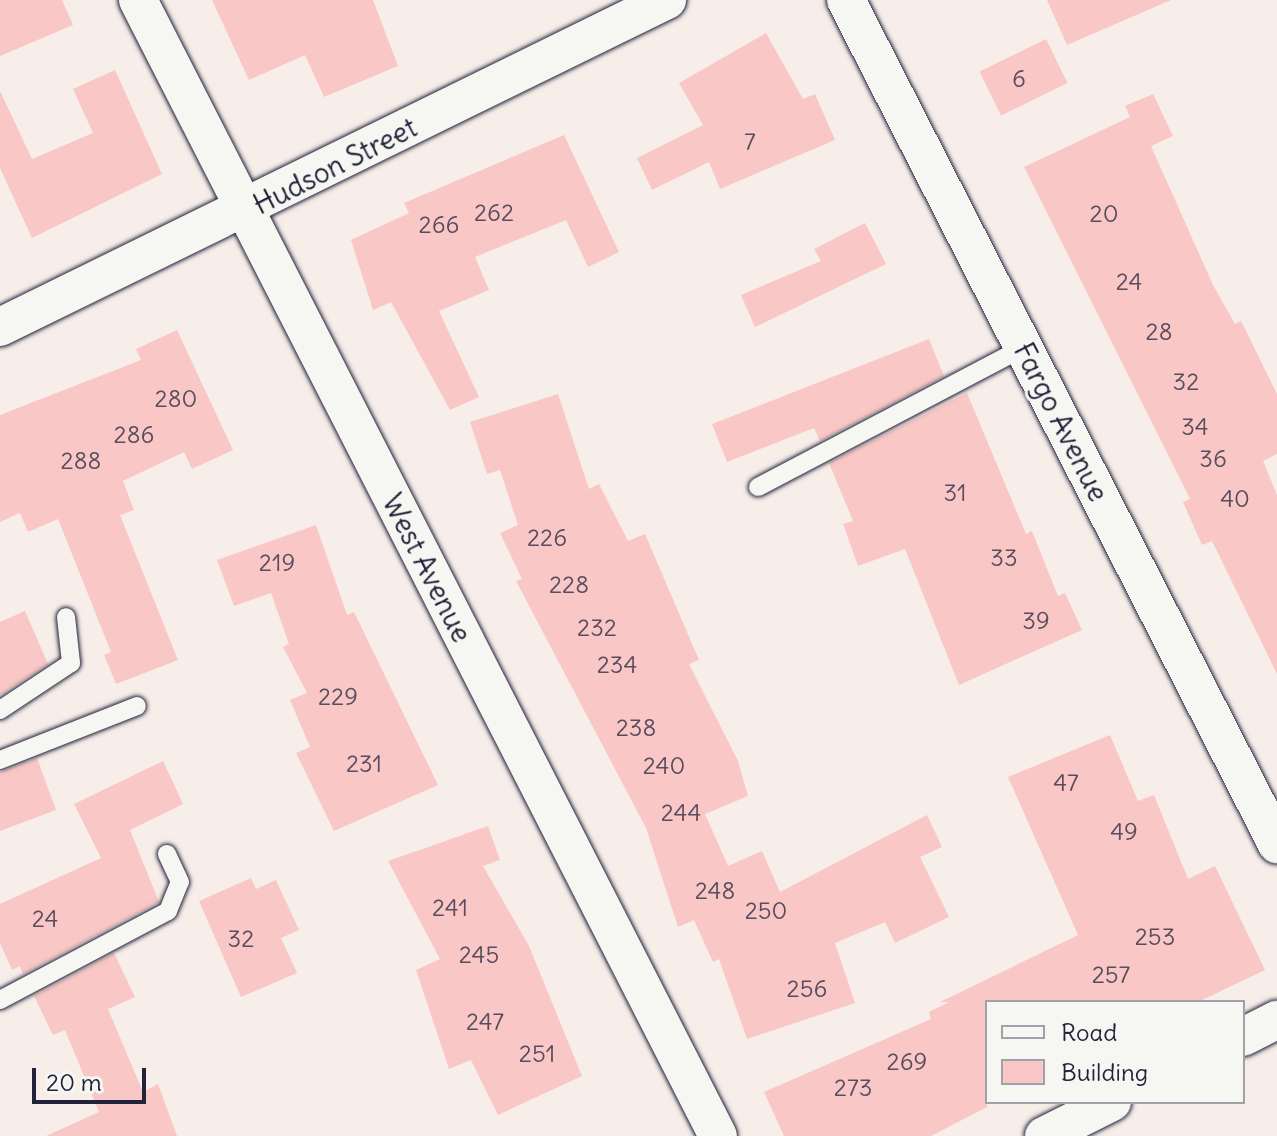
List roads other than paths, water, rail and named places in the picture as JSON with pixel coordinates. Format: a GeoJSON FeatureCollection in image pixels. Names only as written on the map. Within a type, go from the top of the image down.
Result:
{"type":"FeatureCollection","features":[{"type":"Feature","properties":{"kind":"street","name":"West Avenue"},"geometry":{"type":"LineString","coordinates":[[138,0],[718,1136]]}},
{"type":"Feature","properties":{"kind":"street","name":"Hudson Street"},"geometry":{"type":"LineString","coordinates":[[0,327],[245,212],[619,11],[667,0]]}},
{"type":"Feature","properties":{"kind":"street","name":"Fargo Avenue"},"geometry":{"type":"LineString","coordinates":[[846,0],[1277,844]]}},
{"type":"Feature","properties":{"kind":"street"},"geometry":{"type":"LineString","coordinates":[[1245,1036],[1277,1020]]}},
{"type":"Feature","properties":{"kind":"street"},"geometry":{"type":"LineString","coordinates":[[1044,1136],[1108,1104]]}},
{"type":"Feature","properties":{"kind":"lane"},"geometry":{"type":"LineString","coordinates":[[758,487],[1023,348]]}},
{"type":"Feature","properties":{"kind":"lane"},"geometry":{"type":"LineString","coordinates":[[0,710],[71,663],[66,617]]}},
{"type":"Feature","properties":{"kind":"lane"},"geometry":{"type":"LineString","coordinates":[[0,760],[137,706]]}},
{"type":"Feature","properties":{"kind":"lane"},"geometry":{"type":"LineString","coordinates":[[0,1000],[168,911],[180,882],[167,854]]}}]}
